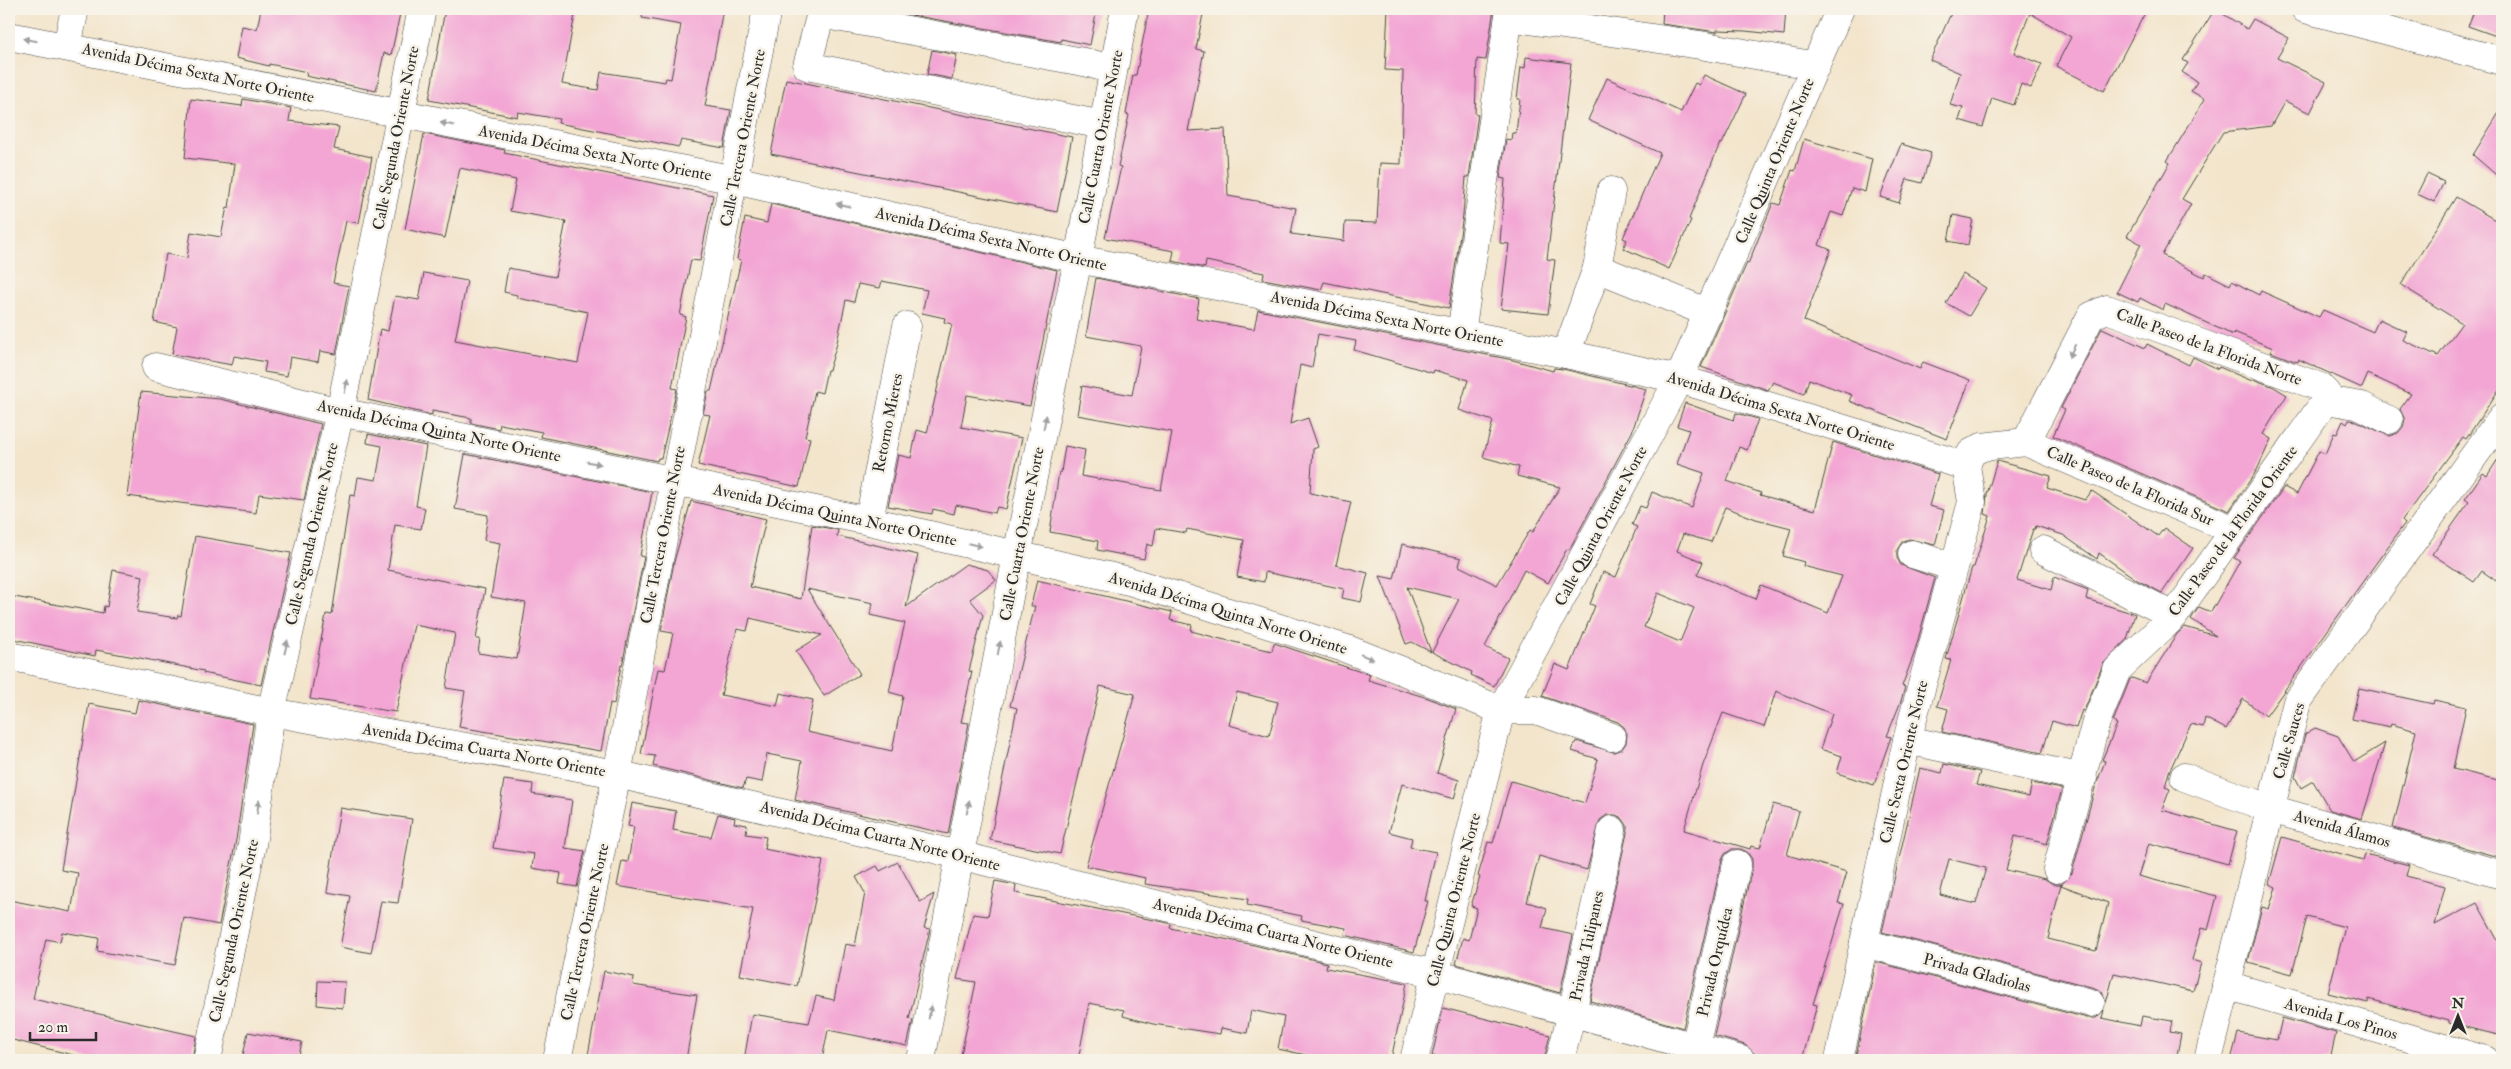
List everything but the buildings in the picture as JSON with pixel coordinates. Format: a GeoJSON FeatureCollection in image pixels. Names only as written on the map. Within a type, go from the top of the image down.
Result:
{"type":"FeatureCollection","features":[{"type":"Feature","properties":{"kind":"street"},"geometry":{"type":"LineString","coordinates":[[67,46],[75,9]]}},
{"type":"Feature","properties":{"kind":"street","name":"Calle Segunda Oriente Norte"},"geometry":{"type":"LineString","coordinates":[[207,1060],[252,845],[271,712],[340,412],[422,9]]}},
{"type":"Feature","properties":{"kind":"street","name":"Calle Tercera Oriente Norte"},"geometry":{"type":"LineString","coordinates":[[557,1060],[617,774],[673,480],[735,180],[767,9]]}},
{"type":"Feature","properties":{"kind":"street","name":"Calle Cuarta Oriente Norte"},"geometry":{"type":"LineString","coordinates":[[921,1060],[1017,555],[1078,260],[1125,9]]}},
{"type":"Feature","properties":{"kind":"street","name":"Calle Quinta Oriente Norte"},"geometry":{"type":"LineString","coordinates":[[1414,1060],[1501,710],[1679,379],[1840,9]]}},
{"type":"Feature","properties":{"kind":"street"},"geometry":{"type":"LineString","coordinates":[[2304,9],[2502,61]]}},
{"type":"Feature","properties":{"kind":"street"},"geometry":{"type":"LineString","coordinates":[[1103,125],[808,66],[821,11],[1089,63],[1113,70]]}},
{"type":"Feature","properties":{"kind":"street"},"geometry":{"type":"LineString","coordinates":[[1461,334],[1510,13],[1700,44],[1816,66]]}},
{"type":"Feature","properties":{"kind":"street","name":"Avenida Décima Sexta Norte Oriente"},"geometry":{"type":"LineString","coordinates":[[9,36],[735,180],[1078,260],[1566,354],[1679,379],[1966,466]]}},
{"type":"Feature","properties":{"kind":"street"},"geometry":{"type":"LineString","coordinates":[[1566,354],[1597,268],[1611,191]]}},
{"type":"Feature","properties":{"kind":"street"},"geometry":{"type":"LineString","coordinates":[[1597,268],[1709,313]]}},
{"type":"Feature","properties":{"kind":"street","name":"Calle Paseo de la Florida Norte"},"geometry":{"type":"LineString","coordinates":[[2026,442],[2091,316],[2098,311],[2106,309],[2323,394],[2362,406],[2389,420]]}},
{"type":"Feature","properties":{"kind":"street","name":"Retorno Mieres"},"geometry":{"type":"LineString","coordinates":[[869,521],[907,326]]}},
{"type":"Feature","properties":{"kind":"street","name":"Avenida Décima Quinta Norte Oriente"},"geometry":{"type":"LineString","coordinates":[[156,367],[340,412],[869,521],[1128,581],[1347,649],[1501,710]]}},
{"type":"Feature","properties":{"kind":"street","name":"Calle Paseo de la Florida Oriente"},"geometry":{"type":"LineString","coordinates":[[2058,869],[2096,722],[2117,670],[2174,616],[2234,530],[2323,394]]}},
{"type":"Feature","properties":{"kind":"street","name":"Calle Sauces"},"geometry":{"type":"LineString","coordinates":[[2208,1060],[2297,702],[2502,417]]}},
{"type":"Feature","properties":{"kind":"street"},"geometry":{"type":"LineString","coordinates":[[1966,466],[1971,453],[1982,447],[2026,442]]}},
{"type":"Feature","properties":{"kind":"street","name":"Calle Paseo de la Florida Sur"},"geometry":{"type":"LineString","coordinates":[[2026,442],[2234,530]]}},
{"type":"Feature","properties":{"kind":"street","name":"Calle Sexta Oriente Norte"},"geometry":{"type":"LineString","coordinates":[[1839,1060],[1907,740],[1972,502],[1966,466]]}},
{"type":"Feature","properties":{"kind":"street"},"geometry":{"type":"LineString","coordinates":[[2043,550],[2174,616]]}},
{"type":"Feature","properties":{"kind":"street"},"geometry":{"type":"LineString","coordinates":[[1912,554],[1954,567]]}},
{"type":"Feature","properties":{"kind":"street","name":"Avenida Décima Cuarta Norte Oriente"},"geometry":{"type":"LineString","coordinates":[[9,656],[271,712],[617,774],[959,855],[1435,974],[1572,1012],[1694,1054],[1741,1060]]}},
{"type":"Feature","properties":{"kind":"street"},"geometry":{"type":"LineString","coordinates":[[1501,710],[1536,710],[1612,737]]}},
{"type":"Feature","properties":{"kind":"street"},"geometry":{"type":"LineString","coordinates":[[1907,740],[2083,778]]}},
{"type":"Feature","properties":{"kind":"street","name":"Avenida Álamos"},"geometry":{"type":"LineString","coordinates":[[2184,777],[2270,809],[2502,875]]}},
{"type":"Feature","properties":{"kind":"street","name":"Privada Tulipanes"},"geometry":{"type":"LineString","coordinates":[[1560,1060],[1612,830]]}},
{"type":"Feature","properties":{"kind":"street","name":"Privada Orquídea"},"geometry":{"type":"LineString","coordinates":[[1694,1054],[1738,864]]}},
{"type":"Feature","properties":{"kind":"street","name":"Privada Gladiolas"},"geometry":{"type":"LineString","coordinates":[[1864,943],[2091,1003]]}},
{"type":"Feature","properties":{"kind":"street","name":"Avenida Los Pinos"},"geometry":{"type":"LineString","coordinates":[[2226,985],[2485,1060]]}}]}
